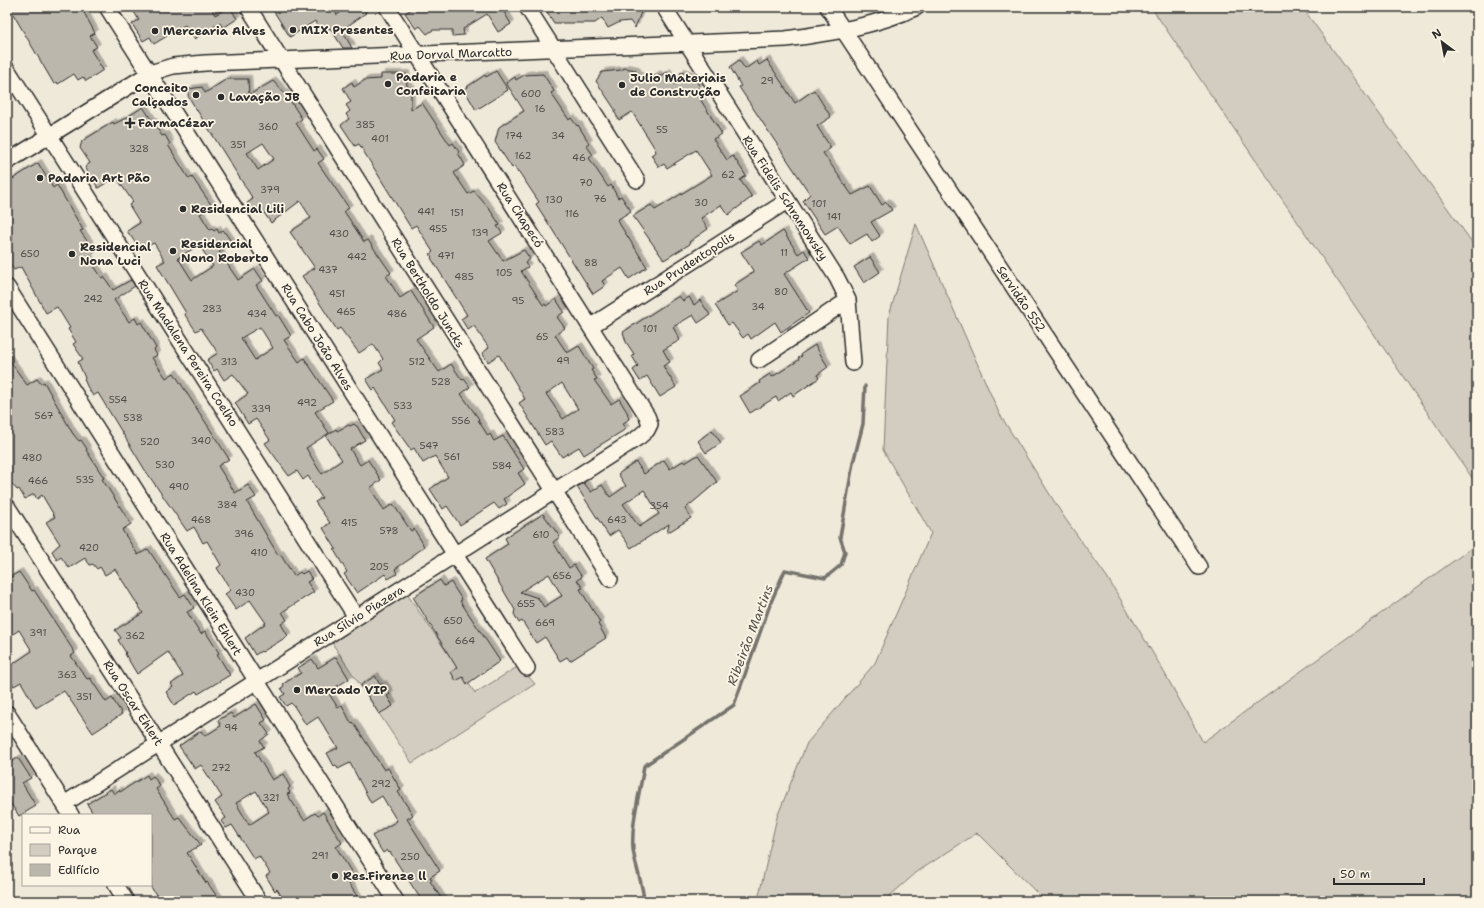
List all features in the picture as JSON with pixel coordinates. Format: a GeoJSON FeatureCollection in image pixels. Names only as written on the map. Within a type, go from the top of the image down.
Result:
{"type":"FeatureCollection","features":[{"type":"Feature","properties":{"kind":"street","name":"Rua Cabo João Alves"},"geometry":{"type":"LineString","coordinates":[[107,7],[527,668]]}},
{"type":"Feature","properties":{"kind":"street","name":"Rua Bertholdo Juncks"},"geometry":{"type":"LineString","coordinates":[[248,7],[554,492],[610,578]]}},
{"type":"Feature","properties":{"kind":"street","name":"Rua Chapecó"},"geometry":{"type":"LineString","coordinates":[[387,7],[591,326],[647,416],[650,424]]}},
{"type":"Feature","properties":{"kind":"street"},"geometry":{"type":"LineString","coordinates":[[527,7],[637,180]]}},
{"type":"Feature","properties":{"kind":"street","name":"Rua Fidelis Schramowsky"},"geometry":{"type":"LineString","coordinates":[[664,7],[787,201],[838,278],[848,300],[852,363]]}},
{"type":"Feature","properties":{"kind":"street","name":"Servidão 552"},"geometry":{"type":"LineString","coordinates":[[828,7],[1199,567]]}},
{"type":"Feature","properties":{"kind":"street","name":"Rua Dorval Marcatto"},"geometry":{"type":"LineString","coordinates":[[7,162],[150,73],[173,66],[204,63],[786,39],[844,31],[902,14],[917,7]]}},
{"type":"Feature","properties":{"kind":"street","name":"Rua Madalena Pereira Coelho"},"geometry":{"type":"LineString","coordinates":[[7,69],[356,617]]}},
{"type":"Feature","properties":{"kind":"street","name":"Rua Prudentopolis"},"geometry":{"type":"LineString","coordinates":[[591,326],[787,201]]}},
{"type":"Feature","properties":{"kind":"street","name":"Rua Adelina Klein Ehlert"},"geometry":{"type":"LineString","coordinates":[[7,287],[396,901]]}},
{"type":"Feature","properties":{"kind":"street"},"geometry":{"type":"LineString","coordinates":[[760,360],[848,300]]}},
{"type":"Feature","properties":{"kind":"street","name":"Rua Silvio Piazera"},"geometry":{"type":"LineString","coordinates":[[67,809],[159,743],[639,437],[650,424]]}},
{"type":"Feature","properties":{"kind":"street","name":"Rua Oscar Ehlert"},"geometry":{"type":"LineString","coordinates":[[7,506],[259,901]]}},
{"type":"Feature","properties":{"kind":"street"},"geometry":{"type":"LineString","coordinates":[[7,713],[67,809]]}},
{"type":"Feature","properties":{"kind":"street"},"geometry":{"type":"LineString","coordinates":[[117,886],[126,901]]}},
{"type":"Feature","properties":{"kind":"green space"},"geometry":{"type":"Polygon","coordinates":[[[1151,7],[1302,7],[1477,249],[1477,485],[1151,7]]]}},
{"type":"Feature","properties":{"kind":"green space"},"geometry":{"type":"Polygon","coordinates":[[[916,224],[999,413],[1064,517],[1107,577],[1160,665],[1203,742],[1477,544],[1477,901],[1045,901],[977,833],[917,872],[884,901],[760,901],[759,895],[777,817],[807,743],[875,663],[931,533],[883,450],[889,316],[916,224]]]}},
{"type":"Feature","properties":{"kind":"green space"},"geometry":{"type":"Polygon","coordinates":[[[407,594],[475,693],[519,666],[535,684],[412,763],[332,643],[407,594]]]}},
{"type":"Feature","properties":{"kind":"building"},"geometry":{"type":"Polygon","coordinates":[[[9,7],[81,7],[95,33],[90,36],[97,47],[91,50],[103,70],[86,81],[83,77],[78,80],[74,74],[58,84],[57,82],[54,84],[9,7]]]}},
{"type":"Feature","properties":{"kind":"building"},"geometry":{"type":"Polygon","coordinates":[[[131,7],[211,7],[215,15],[230,7],[237,19],[223,28],[220,23],[194,39],[185,25],[154,44],[150,37],[143,41],[132,24],[139,20],[131,7]]]}},
{"type":"Feature","properties":{"kind":"building"},"geometry":{"type":"Polygon","coordinates":[[[271,7],[332,7],[337,15],[348,7],[362,7],[366,13],[342,30],[352,48],[343,48],[330,28],[323,33],[315,21],[290,37],[271,7]]]}},
{"type":"Feature","properties":{"kind":"building"},"geometry":{"type":"Polygon","coordinates":[[[415,7],[501,7],[511,24],[498,32],[487,14],[463,29],[464,35],[452,36],[452,30],[433,30],[427,34],[420,26],[416,29],[405,13],[415,7]]]}},
{"type":"Feature","properties":{"kind":"building"},"geometry":{"type":"Polygon","coordinates":[[[555,7],[643,7],[635,28],[630,21],[620,22],[608,28],[602,18],[595,23],[554,23],[547,12],[555,7]]]}},
{"type":"Feature","properties":{"kind":"building"},"geometry":{"type":"Polygon","coordinates":[[[739,60],[745,69],[757,61],[759,65],[767,60],[795,103],[814,90],[831,117],[817,126],[831,148],[823,153],[852,195],[870,186],[882,205],[886,202],[892,210],[871,222],[880,236],[872,242],[867,234],[850,244],[838,226],[825,234],[803,201],[810,194],[739,87],[741,86],[730,67],[739,60]]]}},
{"type":"Feature","properties":{"kind":"building"},"geometry":{"type":"Polygon","coordinates":[[[625,68],[635,70],[644,83],[657,74],[662,76],[667,72],[675,85],[681,72],[694,77],[700,87],[695,91],[722,134],[713,139],[727,160],[733,156],[746,176],[740,180],[752,197],[728,215],[721,205],[701,218],[708,229],[689,242],[690,244],[664,260],[633,216],[651,205],[655,210],[712,175],[696,150],[667,168],[664,164],[659,167],[651,155],[656,152],[654,147],[632,112],[619,120],[614,111],[616,111],[596,81],[602,72],[621,70],[625,68]]]}},
{"type":"Feature","properties":{"kind":"building"},"geometry":{"type":"Polygon","coordinates":[[[496,71],[508,90],[476,110],[464,89],[485,75],[486,77],[496,71]]]}},
{"type":"Feature","properties":{"kind":"building"},"geometry":{"type":"Polygon","coordinates":[[[381,74],[406,74],[407,86],[411,89],[411,110],[422,103],[450,145],[453,143],[465,165],[454,173],[468,194],[474,191],[500,225],[497,226],[502,233],[489,241],[503,261],[524,250],[530,259],[525,263],[528,267],[521,271],[543,305],[545,304],[546,306],[556,299],[564,312],[557,317],[565,328],[555,335],[567,353],[579,346],[593,369],[591,370],[597,379],[594,380],[611,404],[619,399],[627,412],[629,419],[622,424],[626,429],[584,455],[579,447],[562,457],[551,441],[545,445],[519,403],[525,399],[499,355],[488,362],[482,353],[489,348],[474,326],[468,330],[461,319],[467,315],[431,258],[432,257],[430,254],[433,252],[416,225],[411,228],[359,144],[355,146],[341,125],[349,119],[346,114],[350,111],[346,105],[351,102],[343,88],[352,82],[354,87],[365,80],[381,79],[381,74]],[[562,383],[546,394],[563,419],[578,409],[562,383]]]}},
{"type":"Feature","properties":{"kind":"building"},"geometry":{"type":"Polygon","coordinates":[[[543,74],[554,91],[551,93],[569,120],[571,118],[577,126],[578,125],[589,143],[586,145],[593,155],[589,158],[608,187],[611,185],[618,198],[621,196],[631,211],[617,220],[647,267],[629,279],[622,268],[602,281],[605,286],[593,294],[536,204],[539,202],[519,172],[518,173],[514,166],[512,168],[495,142],[499,127],[524,111],[506,83],[515,77],[516,80],[524,75],[543,74]]]}},
{"type":"Feature","properties":{"kind":"building"},"geometry":{"type":"Polygon","coordinates":[[[227,79],[248,79],[249,95],[273,81],[288,97],[302,119],[296,123],[314,151],[317,149],[324,159],[318,163],[349,208],[344,211],[364,242],[368,240],[391,273],[386,276],[400,298],[411,291],[434,327],[416,339],[439,372],[451,364],[462,380],[464,379],[470,387],[461,394],[479,419],[478,420],[488,436],[490,434],[494,441],[503,436],[524,469],[518,473],[525,484],[504,499],[507,504],[499,509],[494,503],[460,525],[447,506],[443,509],[430,489],[448,477],[435,456],[423,463],[414,448],[411,450],[391,422],[395,420],[375,388],[373,390],[366,379],[383,369],[379,363],[383,359],[373,344],[359,353],[340,328],[337,330],[302,276],[315,268],[290,232],[311,218],[300,201],[271,223],[260,207],[253,211],[247,203],[253,199],[188,96],[189,89],[202,87],[205,93],[227,79]],[[263,143],[247,153],[258,170],[274,159],[263,143]]]}},
{"type":"Feature","properties":{"kind":"building"},"geometry":{"type":"Polygon","coordinates":[[[143,107],[162,136],[165,135],[170,144],[168,145],[189,179],[192,177],[212,206],[200,214],[210,230],[212,229],[214,231],[217,229],[219,233],[223,230],[233,244],[219,252],[238,280],[255,269],[263,281],[256,285],[291,336],[284,340],[299,362],[304,358],[333,401],[315,412],[329,433],[306,448],[322,474],[342,460],[326,436],[336,429],[337,431],[354,424],[357,426],[365,440],[350,449],[360,465],[368,460],[381,480],[370,488],[384,510],[393,504],[411,531],[414,529],[424,547],[412,555],[413,557],[395,569],[397,574],[388,579],[385,574],[357,593],[344,574],[347,572],[334,550],[336,549],[323,528],[330,523],[315,502],[322,498],[308,476],[303,480],[297,471],[289,476],[265,443],[270,440],[256,419],[248,424],[235,403],[248,394],[233,374],[224,380],[217,369],[214,371],[207,360],[218,353],[201,328],[196,331],[185,315],[186,313],[157,265],[165,261],[154,243],[140,249],[127,231],[140,223],[129,205],[133,202],[116,177],[98,188],[85,167],[90,163],[80,148],[82,141],[113,122],[114,124],[143,107]],[[199,245],[178,258],[192,280],[213,266],[199,245]],[[260,327],[241,338],[255,360],[273,348],[260,327]]]}},
{"type":"Feature","properties":{"kind":"building"},"geometry":{"type":"Polygon","coordinates":[[[38,163],[53,188],[57,185],[83,230],[80,231],[95,252],[88,257],[102,278],[104,277],[113,290],[131,280],[135,286],[114,300],[129,322],[135,318],[138,324],[141,322],[156,348],[154,350],[157,355],[152,358],[166,378],[174,373],[229,459],[218,466],[235,493],[248,485],[256,497],[247,502],[278,555],[280,554],[294,576],[300,572],[302,574],[307,571],[312,579],[307,582],[314,592],[282,612],[287,620],[281,624],[288,636],[262,652],[261,651],[255,655],[245,638],[266,623],[250,600],[236,610],[225,594],[231,590],[217,568],[221,565],[207,541],[203,543],[194,527],[187,531],[145,470],[98,393],[93,396],[87,386],[78,362],[83,359],[73,344],[76,342],[68,329],[70,328],[57,307],[46,313],[21,267],[14,270],[7,260],[7,192],[12,188],[8,182],[38,163]]]}},
{"type":"Feature","properties":{"kind":"building"},"geometry":{"type":"Polygon","coordinates":[[[783,231],[798,254],[804,250],[809,258],[784,274],[809,313],[781,332],[775,322],[751,339],[748,334],[743,338],[732,323],[728,325],[715,305],[738,291],[734,285],[754,272],[741,252],[759,241],[762,245],[783,231]]]}},
{"type":"Feature","properties":{"kind":"building"},"geometry":{"type":"Polygon","coordinates":[[[870,257],[880,272],[864,283],[854,267],[870,257]]]}},
{"type":"Feature","properties":{"kind":"building"},"geometry":{"type":"Polygon","coordinates":[[[679,296],[683,301],[689,297],[694,305],[700,300],[710,315],[698,323],[693,315],[673,327],[680,340],[663,350],[670,362],[663,366],[676,387],[660,397],[647,376],[640,381],[633,370],[638,366],[632,356],[634,354],[626,342],[623,332],[679,296]]]}},
{"type":"Feature","properties":{"kind":"building"},"geometry":{"type":"Polygon","coordinates":[[[815,345],[828,367],[817,375],[819,378],[793,396],[791,392],[778,401],[776,397],[750,413],[740,396],[760,383],[759,381],[770,374],[772,377],[799,360],[798,358],[802,356],[801,354],[815,345]]]}},
{"type":"Feature","properties":{"kind":"building"},"geometry":{"type":"Polygon","coordinates":[[[7,357],[27,385],[37,379],[41,384],[44,382],[73,434],[79,441],[81,440],[87,449],[86,450],[104,478],[102,479],[131,524],[122,530],[138,555],[148,549],[180,597],[185,594],[194,608],[187,612],[201,634],[205,631],[219,653],[217,654],[230,675],[198,694],[196,691],[174,705],[166,692],[173,687],[171,684],[183,676],[168,652],[137,674],[118,640],[121,638],[115,630],[143,613],[115,569],[105,575],[100,567],[97,569],[93,564],[90,565],[85,558],[69,568],[61,557],[57,560],[52,551],[60,544],[46,522],[55,517],[42,495],[37,499],[34,494],[25,499],[19,489],[17,490],[12,484],[7,487],[7,357]]]}},
{"type":"Feature","properties":{"kind":"building"},"geometry":{"type":"Polygon","coordinates":[[[712,430],[721,443],[706,453],[698,441],[712,430]]]}},
{"type":"Feature","properties":{"kind":"building"},"geometry":{"type":"Polygon","coordinates":[[[698,455],[717,482],[685,509],[691,518],[667,533],[669,524],[631,548],[618,530],[609,536],[577,487],[584,483],[591,492],[602,485],[610,497],[626,486],[618,474],[636,462],[644,474],[664,460],[670,469],[683,461],[685,463],[698,455]],[[644,490],[623,504],[639,527],[659,514],[644,490]]]}},
{"type":"Feature","properties":{"kind":"building"},"geometry":{"type":"Polygon","coordinates":[[[543,514],[560,537],[553,542],[569,568],[574,565],[582,577],[577,580],[583,588],[580,589],[600,622],[598,624],[606,638],[570,661],[567,657],[560,661],[545,637],[536,643],[522,621],[519,623],[514,614],[515,610],[485,559],[508,544],[505,538],[543,514]],[[549,574],[520,592],[538,598],[544,607],[562,596],[549,574]]]}},
{"type":"Feature","properties":{"kind":"building"},"geometry":{"type":"Polygon","coordinates":[[[19,572],[32,591],[34,590],[75,653],[71,656],[87,679],[90,678],[106,702],[112,698],[122,714],[93,733],[64,691],[36,708],[21,682],[14,686],[7,675],[7,668],[32,651],[19,630],[7,638],[7,579],[19,572]]]}},
{"type":"Feature","properties":{"kind":"building"},"geometry":{"type":"Polygon","coordinates":[[[440,580],[444,586],[451,582],[462,600],[460,601],[500,661],[467,684],[463,677],[456,681],[451,672],[457,668],[413,597],[440,580]]]}},
{"type":"Feature","properties":{"kind":"building"},"geometry":{"type":"Polygon","coordinates":[[[336,657],[349,679],[328,692],[338,708],[342,705],[351,723],[353,722],[384,770],[388,768],[401,790],[398,792],[413,815],[407,819],[440,871],[430,877],[432,880],[430,881],[443,901],[422,901],[390,852],[389,853],[387,850],[383,853],[372,836],[397,821],[382,796],[371,803],[350,763],[338,769],[336,765],[334,766],[327,753],[338,748],[318,717],[306,725],[294,706],[291,703],[286,706],[280,697],[285,694],[281,688],[284,686],[283,684],[301,673],[298,668],[312,659],[318,668],[336,657]]]}},
{"type":"Feature","properties":{"kind":"building"},"geometry":{"type":"Polygon","coordinates":[[[375,676],[380,685],[383,684],[390,694],[387,696],[393,706],[379,714],[361,685],[375,676]]]}},
{"type":"Feature","properties":{"kind":"building"},"geometry":{"type":"Polygon","coordinates":[[[256,704],[266,720],[261,723],[269,734],[260,741],[264,747],[255,752],[272,780],[283,774],[290,787],[288,789],[290,793],[287,794],[304,820],[315,813],[318,816],[323,812],[342,843],[336,847],[355,878],[348,882],[360,901],[284,901],[277,889],[275,891],[266,876],[270,873],[259,856],[254,859],[232,825],[226,828],[221,821],[226,818],[215,802],[222,797],[201,765],[195,769],[179,746],[201,731],[205,736],[221,726],[218,720],[231,713],[234,718],[256,704]],[[256,791],[236,803],[249,825],[269,812],[256,791]]]}},
{"type":"Feature","properties":{"kind":"building"},"geometry":{"type":"Polygon","coordinates":[[[18,758],[31,778],[22,783],[36,806],[19,816],[7,798],[7,764],[18,758]]]}},
{"type":"Feature","properties":{"kind":"building"},"geometry":{"type":"Polygon","coordinates":[[[147,775],[149,779],[153,776],[160,786],[156,789],[175,819],[179,817],[201,845],[187,853],[206,883],[207,882],[220,901],[160,901],[151,887],[152,814],[93,814],[87,804],[111,789],[114,794],[119,790],[120,792],[147,775]]]}},
{"type":"Feature","properties":{"kind":"waterway","name":"Ribeirão Martins"},"geometry":{"type":"LineString","coordinates":[[644,901],[633,849],[633,828],[644,766],[734,705],[771,602],[785,570],[825,578],[841,565],[845,552],[840,537],[853,463],[863,424],[865,386]]}},
{"type":"Feature","properties":{"kind":"place","name":"MIX Presentes"},"geometry":{"type":"Point","coordinates":[293,30]}},
{"type":"Feature","properties":{"kind":"place","name":"Mercearia Alves"},"geometry":{"type":"Point","coordinates":[155,31]}},
{"type":"Feature","properties":{"kind":"place","name":"Padaria e Confeitaria"},"geometry":{"type":"Point","coordinates":[388,84]}},
{"type":"Feature","properties":{"kind":"place","name":"Julio Materiais de Construção"},"geometry":{"type":"Point","coordinates":[622,85]}},
{"type":"Feature","properties":{"kind":"place","name":"Conceito Calçados"},"geometry":{"type":"Point","coordinates":[196,95]}},
{"type":"Feature","properties":{"kind":"place","name":"Lavação JB"},"geometry":{"type":"Point","coordinates":[221,97]}},
{"type":"Feature","properties":{"kind":"place","name":"FarmaCézar"},"geometry":{"type":"Point","coordinates":[130,123]}},
{"type":"Feature","properties":{"kind":"place","name":"Padaria Art Pão"},"geometry":{"type":"Point","coordinates":[40,178]}},
{"type":"Feature","properties":{"kind":"place","name":"Residencial Lili"},"geometry":{"type":"Point","coordinates":[183,209]}},
{"type":"Feature","properties":{"kind":"place","name":"Residencial Nono Roberto"},"geometry":{"type":"Point","coordinates":[173,251]}},
{"type":"Feature","properties":{"kind":"place","name":"Residencial Nona Luci"},"geometry":{"type":"Point","coordinates":[72,254]}},
{"type":"Feature","properties":{"kind":"place","name":"Mercado VIP"},"geometry":{"type":"Point","coordinates":[297,690]}},
{"type":"Feature","properties":{"kind":"place","name":"Res.Firenze ll"},"geometry":{"type":"Point","coordinates":[335,876]}}]}
